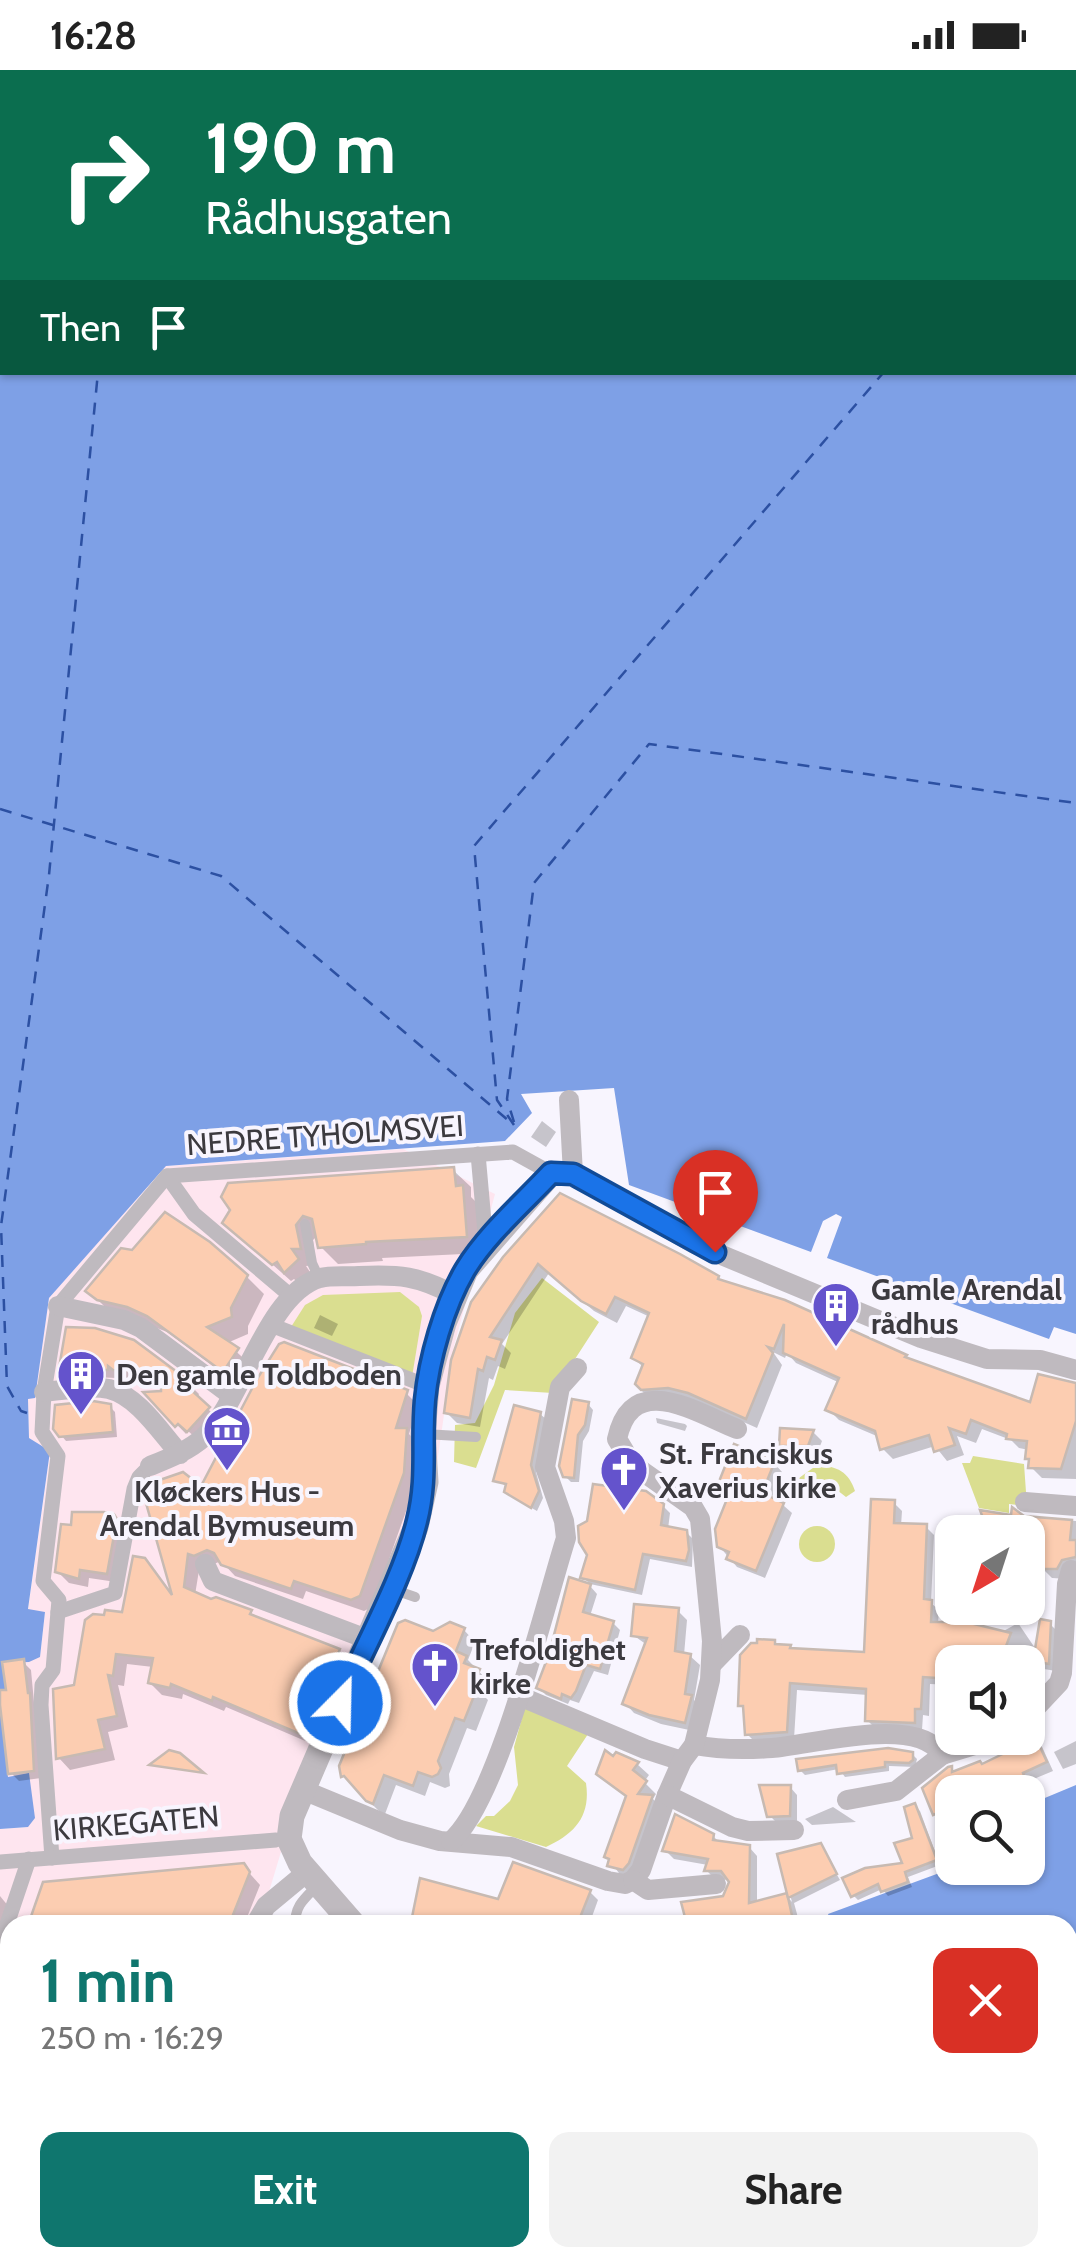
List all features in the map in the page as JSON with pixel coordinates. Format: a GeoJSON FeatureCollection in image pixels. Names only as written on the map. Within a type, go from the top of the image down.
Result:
{"type":"FeatureCollection","features":[{"type":"Feature","properties":{"kind":"street"},"geometry":{"type":"LineString","coordinates":[[345,1915],[282,1840],[367,1639],[403,1593],[426,1482],[423,1434],[427,1386],[454,1295],[466,1270],[486,1244],[562,1174],[570,1100]]}},
{"type":"Feature","properties":{"kind":"street","name":"NEDRE TYHOLMSVEI"},"geometry":{"type":"LineString","coordinates":[[58,1306],[167,1176],[514,1152],[562,1174]]}},
{"type":"Feature","properties":{"kind":"street"},"geometry":{"type":"LineString","coordinates":[[478,1154],[486,1244]]}},
{"type":"Feature","properties":{"kind":"street"},"geometry":{"type":"LineString","coordinates":[[562,1174],[696,1244],[920,1338],[986,1359],[1040,1360],[1076,1370]]}},
{"type":"Feature","properties":{"kind":"street"},"geometry":{"type":"LineString","coordinates":[[167,1176],[194,1214],[292,1297]]}},
{"type":"Feature","properties":{"kind":"street"},"geometry":{"type":"LineString","coordinates":[[58,1612],[115,1593],[138,1478],[150,1466],[180,1454],[204,1436],[292,1297],[319,1278],[399,1274],[428,1280],[454,1295]]}},
{"type":"Feature","properties":{"kind":"street"},"geometry":{"type":"LineString","coordinates":[[52,1858],[41,1705],[42,1685],[53,1670],[59,1600],[43,1580],[58,1456],[42,1432],[44,1392],[58,1306],[124,1320],[140,1328],[231,1395]]}},
{"type":"Feature","properties":{"kind":"street"},"geometry":{"type":"LineString","coordinates":[[271,1326],[427,1386]]}},
{"type":"Feature","properties":{"kind":"street"},"geometry":{"type":"LineString","coordinates":[[451,1841],[462,1832],[486,1789],[566,1538],[545,1467],[560,1388],[577,1368]]}},
{"type":"Feature","properties":{"kind":"street"},"geometry":{"type":"LineString","coordinates":[[44,1392],[105,1388],[120,1393],[180,1454]]}},
{"type":"Feature","properties":{"kind":"street"},"geometry":{"type":"LineString","coordinates":[[303,1790],[400,1830],[451,1841],[511,1847],[608,1882],[625,1884],[634,1880],[688,1753],[712,1664],[700,1519],[692,1507],[632,1464],[617,1440],[620,1426],[630,1408],[645,1400],[664,1400],[738,1429]]}},
{"type":"Feature","properties":{"kind":"street"},"geometry":{"type":"LineString","coordinates":[[1025,1502],[1076,1506]]}},
{"type":"Feature","properties":{"kind":"street"},"geometry":{"type":"LineString","coordinates":[[205,1564],[213,1581],[367,1639]]}},
{"type":"Feature","properties":{"kind":"street"},"geometry":{"type":"LineString","coordinates":[[1045,1698],[1059,1683],[1062,1673],[1071,1570]]}},
{"type":"Feature","properties":{"kind":"street"},"geometry":{"type":"LineString","coordinates":[[712,1664],[740,1635]]}},
{"type":"Feature","properties":{"kind":"street"},"geometry":{"type":"LineString","coordinates":[[517,1695],[688,1753],[777,1748],[859,1735],[919,1736],[935,1744]]}},
{"type":"Feature","properties":{"kind":"street"},"geometry":{"type":"LineString","coordinates":[[848,1800],[896,1791],[942,1755]]}},
{"type":"Feature","properties":{"kind":"street"},"geometry":{"type":"LineString","coordinates":[[667,1795],[732,1827],[748,1831],[794,1830]]}},
{"type":"Feature","properties":{"kind":"street","name":"KIRKEGATEN"},"geometry":{"type":"LineString","coordinates":[[0,1862],[282,1840]]}},
{"type":"Feature","properties":{"kind":"street"},"geometry":{"type":"LineString","coordinates":[[11,1915],[30,1860]]}},
{"type":"Feature","properties":{"kind":"street"},"geometry":{"type":"LineString","coordinates":[[261,1915],[266,1906],[313,1879]]}},
{"type":"Feature","properties":{"kind":"street"},"geometry":{"type":"LineString","coordinates":[[634,1880],[648,1890],[716,1884]]}},
{"type":"Feature","properties":{"kind":"lane"},"geometry":{"type":"LineString","coordinates":[[306,1224],[308,1246],[319,1278]]}},
{"type":"Feature","properties":{"kind":"lane"},"geometry":{"type":"LineString","coordinates":[[423,1434],[476,1437]]}},
{"type":"Feature","properties":{"kind":"lane"},"geometry":{"type":"LineString","coordinates":[[296,1915],[313,1879]]}},
{"type":"Feature","properties":{"kind":"shaded area"},"geometry":{"type":"Polygon","coordinates":[[[403,1149],[495,1194],[454,1346],[436,1470],[293,1812],[262,1915],[0,1915],[0,1829],[28,1827],[8,1778],[0,1691],[6,1689],[2,1663],[40,1657],[45,1613],[28,1610],[50,1452],[29,1438],[28,1398],[35,1397],[49,1298],[166,1166],[403,1149]]]}},
{"type":"Feature","properties":{"kind":"green space"},"geometry":{"type":"Polygon","coordinates":[[[542,1278],[599,1322],[553,1393],[505,1390],[476,1468],[454,1462],[455,1425],[475,1423],[494,1385],[515,1313],[542,1278]]]}},
{"type":"Feature","properties":{"kind":"green space"},"geometry":{"type":"Polygon","coordinates":[[[400,1292],[419,1307],[422,1316],[412,1377],[291,1327],[305,1305],[323,1295],[400,1292]]]}},
{"type":"Feature","properties":{"kind":"green space"},"geometry":{"type":"Polygon","coordinates":[[[973,1456],[1024,1464],[1027,1506],[1009,1504],[1009,1513],[979,1508],[962,1463],[970,1463],[973,1456]]]}},
{"type":"Feature","properties":{"kind":"green space"},"geometry":{"type":"Polygon","coordinates":[[[817,1465],[841,1471],[855,1491],[846,1497],[824,1480],[790,1494],[799,1478],[817,1465]]]}},
{"type":"Feature","properties":{"kind":"green space"},"geometry":{"type":"Polygon","coordinates":[[[817,1526],[830,1531],[835,1544],[830,1557],[817,1562],[804,1557],[799,1544],[804,1531],[817,1526]]]}},
{"type":"Feature","properties":{"kind":"green space"},"geometry":{"type":"Polygon","coordinates":[[[526,1703],[590,1731],[567,1766],[586,1783],[583,1815],[572,1830],[546,1847],[476,1826],[510,1801],[518,1785],[514,1747],[526,1703]]]}},
{"type":"Feature","properties":{"kind":"water"},"geometry":{"type":"Polygon","coordinates":[[[0,375],[1076,375],[1076,1334],[1054,1327],[1049,1339],[827,1258],[842,1217],[836,1214],[823,1221],[811,1252],[629,1185],[614,1088],[521,1094],[532,1113],[505,1141],[166,1166],[49,1298],[35,1398],[28,1399],[29,1438],[50,1451],[28,1609],[45,1612],[40,1657],[29,1662],[2,1663],[6,1690],[0,1691],[0,375]]]}},
{"type":"Feature","properties":{"kind":"water"},"geometry":{"type":"Polygon","coordinates":[[[0,1704],[8,1777],[29,1773],[35,1818],[28,1827],[0,1829],[0,1704]]]}},
{"type":"Feature","properties":{"kind":"water"},"geometry":{"type":"Polygon","coordinates":[[[1076,1785],[1076,1915],[828,1914],[935,1875],[935,1885],[1045,1885],[1045,1798],[1076,1785]]]}},
{"type":"Feature","properties":{"kind":"building"},"geometry":{"type":"Polygon","coordinates":[[[454,1167],[456,1186],[463,1185],[467,1237],[318,1248],[312,1219],[303,1216],[296,1225],[301,1249],[292,1249],[299,1259],[284,1273],[277,1262],[272,1265],[222,1223],[230,1210],[221,1197],[228,1183],[454,1167]]]}},
{"type":"Feature","properties":{"kind":"building"},"geometry":{"type":"Polygon","coordinates":[[[560,1193],[680,1254],[719,1276],[718,1279],[785,1300],[905,1357],[1030,1402],[1038,1374],[1076,1383],[1076,1421],[1061,1469],[1028,1468],[1027,1441],[1006,1439],[1007,1434],[971,1420],[966,1434],[949,1428],[955,1445],[934,1452],[929,1435],[880,1450],[875,1431],[825,1410],[839,1378],[783,1353],[784,1324],[774,1349],[768,1347],[773,1353],[746,1419],[688,1393],[668,1388],[641,1390],[635,1384],[643,1364],[631,1358],[649,1313],[615,1297],[606,1314],[581,1301],[538,1264],[490,1337],[502,1340],[495,1360],[487,1357],[483,1371],[478,1369],[470,1418],[444,1413],[451,1360],[471,1302],[503,1257],[560,1193]]]}},
{"type":"Feature","properties":{"kind":"building"},"geometry":{"type":"Polygon","coordinates":[[[165,1212],[210,1242],[248,1275],[231,1308],[232,1317],[207,1327],[239,1348],[223,1372],[147,1316],[97,1300],[85,1291],[121,1248],[132,1250],[165,1212]]]}},
{"type":"Feature","properties":{"kind":"building"},"geometry":{"type":"Polygon","coordinates":[[[66,1327],[95,1328],[134,1340],[192,1383],[189,1388],[210,1407],[187,1432],[178,1424],[175,1427],[143,1392],[161,1391],[161,1372],[113,1370],[108,1366],[108,1370],[59,1368],[66,1327]]]}},
{"type":"Feature","properties":{"kind":"building"},"geometry":{"type":"Polygon","coordinates":[[[284,1342],[408,1390],[396,1428],[407,1428],[404,1473],[360,1596],[351,1600],[294,1581],[291,1589],[221,1565],[214,1553],[207,1550],[194,1556],[188,1554],[184,1587],[252,1610],[250,1614],[340,1649],[305,1736],[213,1697],[212,1701],[171,1684],[170,1688],[148,1683],[153,1658],[116,1654],[113,1676],[108,1675],[117,1716],[98,1720],[105,1749],[56,1759],[53,1689],[74,1685],[85,1620],[93,1614],[104,1615],[105,1610],[122,1612],[133,1556],[145,1558],[172,1595],[144,1496],[148,1484],[183,1472],[201,1486],[257,1379],[284,1342]]]}},
{"type":"Feature","properties":{"kind":"building"},"geometry":{"type":"Polygon","coordinates":[[[572,1399],[589,1402],[585,1425],[578,1435],[574,1478],[563,1477],[559,1466],[572,1399]]]}},
{"type":"Feature","properties":{"kind":"building","name":"Den gamle Toldboden"},"geometry":{"type":"Polygon","coordinates":[[[93,1401],[111,1404],[113,1432],[59,1437],[53,1429],[55,1405],[93,1401]]]}},
{"type":"Feature","properties":{"kind":"building"},"geometry":{"type":"Polygon","coordinates":[[[514,1405],[541,1412],[531,1465],[539,1491],[531,1508],[504,1492],[506,1484],[493,1481],[514,1405]]]}},
{"type":"Feature","properties":{"kind":"building"},"geometry":{"type":"Polygon","coordinates":[[[780,1428],[814,1430],[808,1446],[779,1446],[780,1428]]]}},
{"type":"Feature","properties":{"kind":"building"},"geometry":{"type":"Polygon","coordinates":[[[734,1444],[775,1461],[762,1493],[784,1503],[756,1571],[726,1559],[729,1552],[717,1547],[715,1529],[727,1499],[714,1494],[734,1444]]]}},
{"type":"Feature","properties":{"kind":"building"},"geometry":{"type":"Polygon","coordinates":[[[593,1484],[646,1491],[664,1504],[661,1525],[687,1530],[686,1561],[643,1554],[635,1590],[580,1578],[587,1555],[579,1542],[578,1526],[587,1521],[593,1484]]]}},
{"type":"Feature","properties":{"kind":"building"},"geometry":{"type":"Polygon","coordinates":[[[871,1499],[895,1500],[894,1523],[927,1524],[924,1599],[932,1600],[931,1622],[978,1625],[1011,1633],[1006,1645],[935,1645],[935,1678],[923,1677],[921,1709],[915,1709],[915,1723],[865,1721],[866,1689],[790,1683],[787,1732],[745,1735],[743,1706],[738,1706],[740,1655],[751,1643],[757,1643],[757,1639],[775,1640],[775,1644],[791,1645],[790,1648],[864,1652],[871,1499]]]}},
{"type":"Feature","properties":{"kind":"building"},"geometry":{"type":"Polygon","coordinates":[[[980,1510],[1011,1515],[982,1515],[980,1510]]]}},
{"type":"Feature","properties":{"kind":"building"},"geometry":{"type":"Polygon","coordinates":[[[72,1512],[104,1512],[117,1519],[107,1574],[80,1570],[79,1579],[55,1572],[61,1524],[71,1525],[72,1512]]]}},
{"type":"Feature","properties":{"kind":"building"},"geometry":{"type":"Polygon","coordinates":[[[1045,1518],[1072,1520],[1070,1540],[1076,1540],[1076,1557],[1062,1560],[1057,1569],[1045,1569],[1045,1518]]]}},
{"type":"Feature","properties":{"kind":"building"},"geometry":{"type":"Polygon","coordinates":[[[569,1577],[591,1584],[583,1612],[614,1621],[600,1669],[586,1665],[571,1698],[562,1694],[561,1699],[536,1688],[569,1577]]]}},
{"type":"Feature","properties":{"kind":"building"},"geometry":{"type":"Polygon","coordinates":[[[634,1604],[679,1608],[675,1651],[691,1654],[685,1694],[692,1695],[685,1723],[622,1704],[647,1638],[631,1636],[634,1604]]]}},
{"type":"Feature","properties":{"kind":"building"},"geometry":{"type":"Polygon","coordinates":[[[405,1620],[433,1631],[450,1622],[465,1628],[456,1651],[467,1656],[464,1663],[480,1669],[473,1685],[478,1686],[464,1721],[455,1718],[438,1761],[438,1774],[432,1777],[418,1772],[413,1786],[384,1775],[373,1804],[341,1777],[339,1766],[398,1623],[405,1620]]]}},
{"type":"Feature","properties":{"kind":"building"},"geometry":{"type":"Polygon","coordinates":[[[1051,1621],[1049,1664],[1045,1663],[1045,1645],[1036,1645],[1039,1625],[1051,1621]]]}},
{"type":"Feature","properties":{"kind":"building"},"geometry":{"type":"Polygon","coordinates":[[[24,1659],[34,1771],[8,1774],[0,1705],[0,1690],[6,1690],[2,1662],[24,1659]]]}},
{"type":"Feature","properties":{"kind":"building"},"geometry":{"type":"Polygon","coordinates":[[[888,1748],[913,1752],[913,1760],[885,1762],[885,1767],[837,1774],[836,1765],[798,1771],[796,1759],[888,1748]]]}},
{"type":"Feature","properties":{"kind":"building"},"geometry":{"type":"Polygon","coordinates":[[[169,1750],[180,1753],[204,1773],[149,1765],[169,1750]]]}},
{"type":"Feature","properties":{"kind":"building"},"geometry":{"type":"Polygon","coordinates":[[[605,1750],[639,1762],[633,1770],[647,1781],[638,1794],[653,1795],[623,1870],[607,1866],[609,1859],[604,1857],[626,1796],[596,1774],[605,1750]]]}},
{"type":"Feature","properties":{"kind":"building"},"geometry":{"type":"Polygon","coordinates":[[[1001,1755],[1044,1755],[1047,1762],[1024,1775],[938,1775],[948,1767],[952,1766],[952,1772],[980,1761],[982,1764],[1001,1755]]]}},
{"type":"Feature","properties":{"kind":"building"},"geometry":{"type":"Polygon","coordinates":[[[935,1778],[935,1814],[933,1815],[922,1788],[935,1778]]]}},
{"type":"Feature","properties":{"kind":"building"},"geometry":{"type":"Polygon","coordinates":[[[759,1785],[791,1785],[790,1816],[767,1817],[759,1785]]]}},
{"type":"Feature","properties":{"kind":"building"},"geometry":{"type":"Polygon","coordinates":[[[915,1803],[935,1861],[905,1872],[908,1882],[881,1892],[878,1884],[851,1897],[842,1878],[865,1868],[902,1863],[894,1843],[912,1838],[904,1807],[915,1803]]]}},
{"type":"Feature","properties":{"kind":"building"},"geometry":{"type":"Polygon","coordinates":[[[675,1814],[714,1834],[713,1840],[750,1845],[749,1903],[787,1893],[792,1915],[684,1915],[681,1902],[723,1896],[729,1882],[721,1871],[704,1871],[708,1859],[662,1851],[675,1814]]]}},
{"type":"Feature","properties":{"kind":"building"},"geometry":{"type":"Polygon","coordinates":[[[821,1843],[837,1874],[788,1898],[777,1854],[821,1843]]]}},
{"type":"Feature","properties":{"kind":"building"},"geometry":{"type":"Polygon","coordinates":[[[513,1862],[591,1890],[581,1915],[412,1915],[420,1878],[498,1899],[513,1862]]]}},
{"type":"Feature","properties":{"kind":"building"},"geometry":{"type":"Polygon","coordinates":[[[244,1863],[250,1872],[233,1915],[31,1915],[43,1882],[244,1863]]]}},
{"type":"Feature","properties":{"kind":"ferry route"},"geometry":{"type":"LineString","coordinates":[[27,1413],[21,1411],[7,1386],[1,1226],[49,875],[98,375]]}},
{"type":"Feature","properties":{"kind":"ferry route"},"geometry":{"type":"LineString","coordinates":[[514,1125],[497,1100],[474,846],[881,375]]}},
{"type":"Feature","properties":{"kind":"ferry route"},"geometry":{"type":"LineString","coordinates":[[514,1122],[507,1099],[534,883],[649,744],[1076,803]]}},
{"type":"Feature","properties":{"kind":"ferry route"},"geometry":{"type":"LineString","coordinates":[[0,809],[221,876],[509,1121]]}},
{"type":"Feature","properties":{"kind":"place","name":"Gamle Arendal rådhus"},"geometry":{"type":"Point","coordinates":[836,1348]}},
{"type":"Feature","properties":{"kind":"place","name":"Den gamle Toldboden"},"geometry":{"type":"Point","coordinates":[81,1416]}},
{"type":"Feature","properties":{"kind":"place","name":"Kløckers Hus - Arendal Bymuseum"},"geometry":{"type":"Point","coordinates":[227,1472]}},
{"type":"Feature","properties":{"kind":"place","name":"St. Franciskus Xaverius kirke"},"geometry":{"type":"Point","coordinates":[624,1512]}},
{"type":"Feature","properties":{"kind":"place","name":"Trefoldighet kirke"},"geometry":{"type":"Point","coordinates":[435,1708]}},
{"type":"Feature","properties":{"kind":"route"},"geometry":{"type":"LineString","coordinates":[[340,1703],[416,1527],[426,1482],[423,1434],[427,1386],[454,1295],[466,1270],[486,1244],[556,1171],[573,1174],[715,1252]]}}]}
